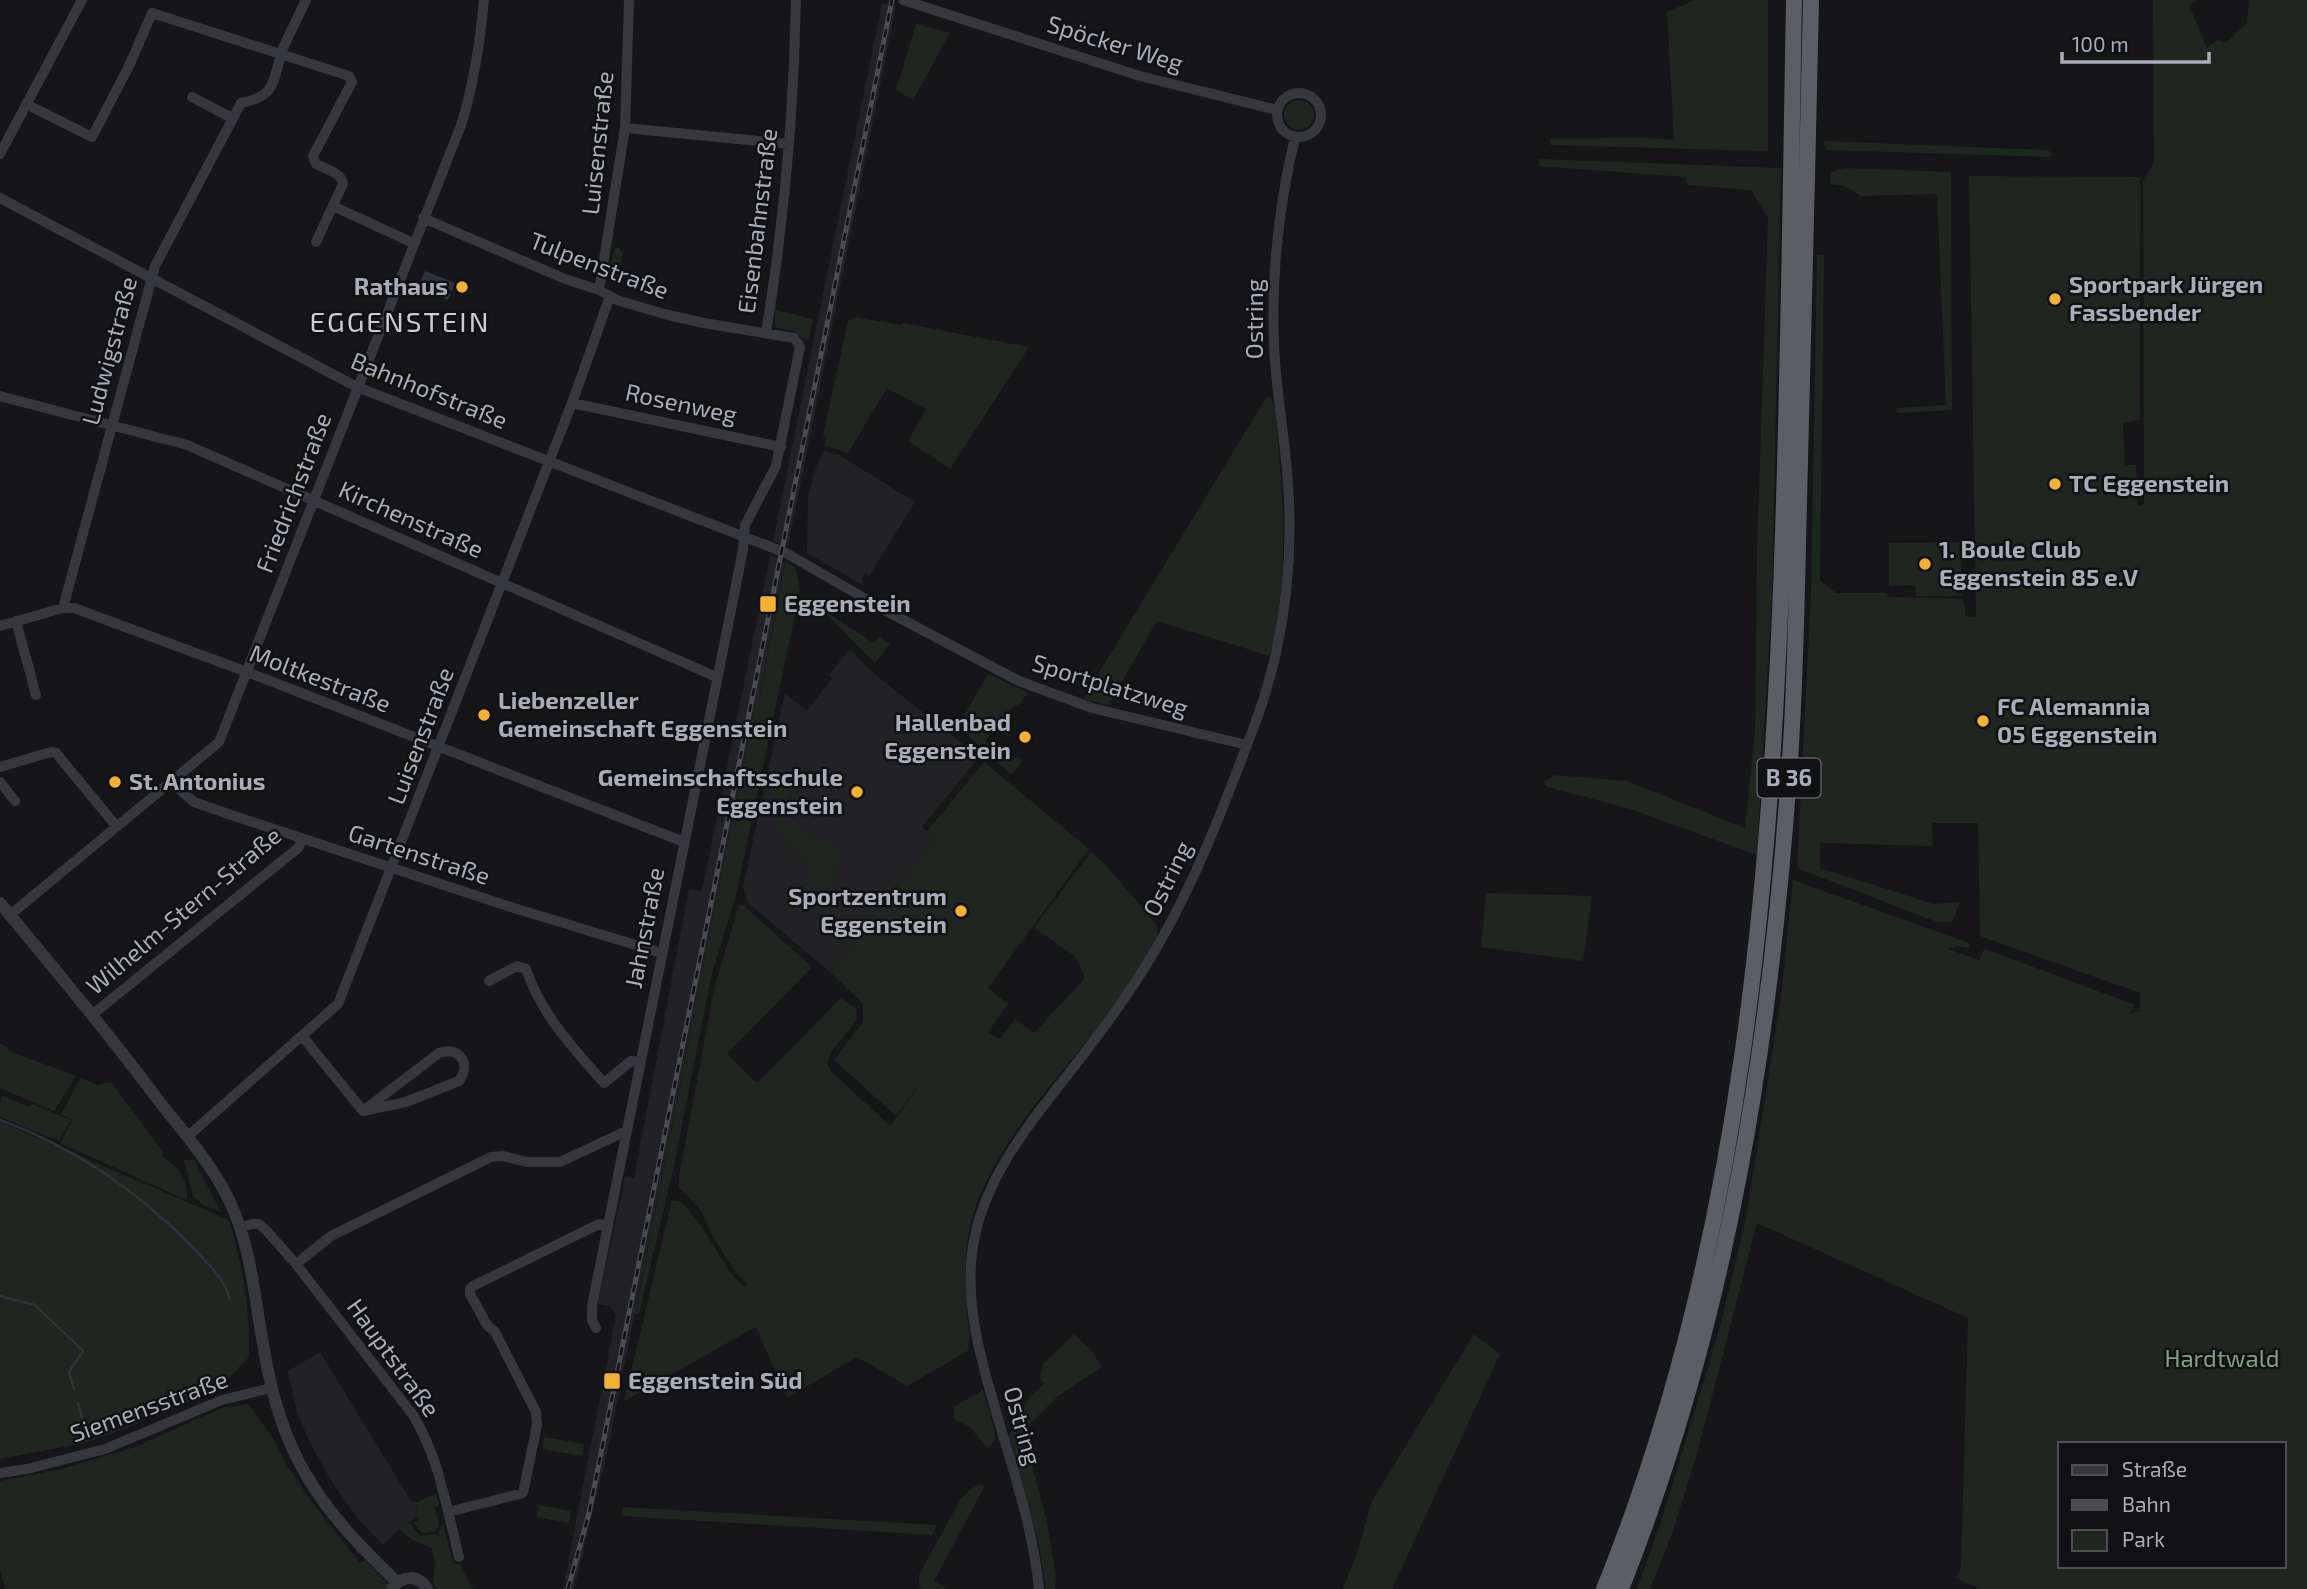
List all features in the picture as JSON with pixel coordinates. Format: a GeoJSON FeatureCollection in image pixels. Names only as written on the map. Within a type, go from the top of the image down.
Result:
{"type":"FeatureCollection","features":[{"type":"Feature","properties":{"kind":"highway","name":"B 36"},"geometry":{"type":"LineString","coordinates":[[1604,1589],[1668,1405],[1696,1303],[1718,1207],[1755,959],[1774,739],[1782,573],[1794,0]]}},
{"type":"Feature","properties":{"kind":"highway","name":"B 36"},"geometry":{"type":"LineString","coordinates":[[1621,1589],[1641,1540],[1684,1408],[1719,1276],[1753,1098],[1772,959],[1791,740],[1811,0]]}},
{"type":"Feature","properties":{"kind":"street"},"geometry":{"type":"LineString","coordinates":[[0,154],[82,0]]}},
{"type":"Feature","properties":{"kind":"street"},"geometry":{"type":"LineString","coordinates":[[281,54],[306,0]]}},
{"type":"Feature","properties":{"kind":"street","name":"Friedrichstraße"},"geometry":{"type":"LineString","coordinates":[[10,915],[219,742],[470,97],[477,66],[484,0]]}},
{"type":"Feature","properties":{"kind":"street","name":"Luisenstraße"},"geometry":{"type":"LineString","coordinates":[[599,290],[625,128],[629,0]]}},
{"type":"Feature","properties":{"kind":"street","name":"Eisenbahnstraße"},"geometry":{"type":"LineString","coordinates":[[743,537],[745,525],[776,466],[800,347],[794,338],[766,333],[795,81],[796,0]]}},
{"type":"Feature","properties":{"kind":"street","name":"Spöcker Weg"},"geometry":{"type":"LineString","coordinates":[[903,0],[1140,76],[1277,110]]}},
{"type":"Feature","properties":{"kind":"street"},"geometry":{"type":"LineString","coordinates":[[26,104],[92,137],[129,66],[152,13],[349,76],[352,79],[313,156],[316,164],[343,180],[316,242]]}},
{"type":"Feature","properties":{"kind":"street","name":"Ludwigstraße"},"geometry":{"type":"LineString","coordinates":[[63,608],[155,266],[241,103],[260,99],[270,91],[281,54]]}},
{"type":"Feature","properties":{"kind":"street"},"geometry":{"type":"LineString","coordinates":[[1297,93],[1310,96],[1319,106],[1321,119],[1318,126],[1307,136],[1295,137],[1282,130],[1278,124],[1277,110],[1284,98],[1297,93]]}},
{"type":"Feature","properties":{"kind":"street"},"geometry":{"type":"LineString","coordinates":[[192,97],[232,118]]}},
{"type":"Feature","properties":{"kind":"street"},"geometry":{"type":"LineString","coordinates":[[625,128],[789,144]]}},
{"type":"Feature","properties":{"kind":"street","name":"Ostring"},"geometry":{"type":"LineString","coordinates":[[1039,1589],[1030,1536],[984,1370],[974,1323],[970,1292],[971,1260],[984,1203],[1001,1167],[1023,1132],[1124,1000],[1189,889],[1247,745],[1276,651],[1289,557],[1288,487],[1278,391],[1274,316],[1279,232],[1295,137]]}},
{"type":"Feature","properties":{"kind":"street","name":"Bahnhofstraße"},"geometry":{"type":"LineString","coordinates":[[0,198],[356,387],[743,537]]}},
{"type":"Feature","properties":{"kind":"street"},"geometry":{"type":"LineString","coordinates":[[333,206],[413,243]]}},
{"type":"Feature","properties":{"kind":"street","name":"Tulpenstraße"},"geometry":{"type":"LineString","coordinates":[[423,218],[610,296],[664,314],[766,333]]}},
{"type":"Feature","properties":{"kind":"street","name":"Luisenstraße"},"geometry":{"type":"LineString","coordinates":[[188,1136],[338,1004],[572,403],[610,296]]}},
{"type":"Feature","properties":{"kind":"street","name":"Kirchenstraße"},"geometry":{"type":"LineString","coordinates":[[0,396],[187,445],[718,676]]}},
{"type":"Feature","properties":{"kind":"street","name":"Rosenweg"},"geometry":{"type":"LineString","coordinates":[[572,403],[780,447]]}},
{"type":"Feature","properties":{"kind":"street","name":"Sportplatzweg"},"geometry":{"type":"LineString","coordinates":[[743,537],[786,553],[890,613],[1019,681],[1092,708],[1247,745]]}},
{"type":"Feature","properties":{"kind":"street","name":"Jahnstraße"},"geometry":{"type":"LineString","coordinates":[[596,1328],[592,1320],[592,1306],[743,549],[743,537]]}},
{"type":"Feature","properties":{"kind":"street","name":"Moltkestraße"},"geometry":{"type":"LineString","coordinates":[[0,626],[63,608],[74,608],[684,842]]}},
{"type":"Feature","properties":{"kind":"street"},"geometry":{"type":"LineString","coordinates":[[16,621],[36,695]]}},
{"type":"Feature","properties":{"kind":"street"},"geometry":{"type":"LineString","coordinates":[[0,767],[56,752],[117,827]]}},
{"type":"Feature","properties":{"kind":"street"},"geometry":{"type":"LineString","coordinates":[[0,782],[15,801]]}},
{"type":"Feature","properties":{"kind":"street","name":"Gartenstraße"},"geometry":{"type":"LineString","coordinates":[[171,782],[194,802],[662,953]]}},
{"type":"Feature","properties":{"kind":"street","name":"Wilhelm-Stern-Straße"},"geometry":{"type":"LineString","coordinates":[[92,1014],[298,848],[303,839]]}},
{"type":"Feature","properties":{"kind":"street"},"geometry":{"type":"LineString","coordinates":[[0,903],[92,1014],[188,1136],[219,1181],[240,1227],[251,1261],[271,1388],[279,1418],[291,1450],[309,1483],[394,1586],[408,1577],[424,1584],[427,1589]]}},
{"type":"Feature","properties":{"kind":"street"},"geometry":{"type":"LineString","coordinates":[[489,981],[517,965],[526,969],[533,989],[559,1032],[604,1083],[631,1061],[640,1062]]}},
{"type":"Feature","properties":{"kind":"street"},"geometry":{"type":"LineString","coordinates":[[302,1036],[363,1111]]}},
{"type":"Feature","properties":{"kind":"street"},"geometry":{"type":"LineString","coordinates":[[447,1050],[457,1052],[463,1058],[466,1067],[459,1081],[406,1102],[363,1111],[439,1053],[447,1050]]}},
{"type":"Feature","properties":{"kind":"street"},"geometry":{"type":"LineString","coordinates":[[296,1264],[331,1236],[491,1157],[560,1163],[625,1133]]}},
{"type":"Feature","properties":{"kind":"street","name":"Hauptstraße"},"geometry":{"type":"LineString","coordinates":[[240,1227],[259,1224],[266,1230],[296,1264],[413,1415],[430,1451],[459,1557]]}},
{"type":"Feature","properties":{"kind":"street"},"geometry":{"type":"LineString","coordinates":[[448,1512],[523,1493],[537,1425],[536,1412],[495,1332],[487,1325],[470,1294],[470,1289],[599,1224],[607,1226]]}},
{"type":"Feature","properties":{"kind":"street","name":"Siemensstraße"},"geometry":{"type":"LineString","coordinates":[[0,1473],[27,1469],[105,1449],[222,1400],[271,1388]]}},
{"type":"Feature","properties":{"kind":"shaded area"},"geometry":{"type":"Polygon","coordinates":[[[882,3],[896,6],[788,546],[773,541],[882,3]]]}},
{"type":"Feature","properties":{"kind":"shaded area"},"geometry":{"type":"Polygon","coordinates":[[[425,271],[455,283],[452,291],[448,292],[451,294],[448,300],[418,288],[425,271]]]}},
{"type":"Feature","properties":{"kind":"shaded area"},"geometry":{"type":"Polygon","coordinates":[[[824,451],[839,455],[915,502],[869,576],[865,573],[862,578],[863,585],[807,553],[808,498],[816,467],[824,451]]]}},
{"type":"Feature","properties":{"kind":"shaded area"},"geometry":{"type":"Polygon","coordinates":[[[770,555],[782,560],[784,564],[759,701],[755,705],[607,1453],[574,1589],[563,1589],[616,1315],[610,1306],[598,1304],[625,1177],[634,1178],[689,889],[702,891],[770,555]]]}},
{"type":"Feature","properties":{"kind":"shaded area","name":"Gemeinschaftsschule Eggenstein"},"geometry":{"type":"Polygon","coordinates":[[[850,649],[872,672],[979,757],[922,827],[936,838],[830,972],[747,902],[743,887],[785,693],[807,711],[832,678],[829,675],[850,649]]]}},
{"type":"Feature","properties":{"kind":"shaded area"},"geometry":{"type":"Polygon","coordinates":[[[320,1352],[411,1501],[417,1502],[416,1518],[399,1529],[383,1545],[358,1519],[332,1482],[310,1443],[297,1412],[288,1371],[320,1352]]]}},
{"type":"Feature","properties":{"kind":"green space"},"geometry":{"type":"Polygon","coordinates":[[[1694,0],[1768,0],[1768,151],[1550,145],[1550,138],[1674,140],[1667,12],[1694,0]]]}},
{"type":"Feature","properties":{"kind":"green space","name":"Hardtwald"},"geometry":{"type":"Polygon","coordinates":[[[2153,0],[2197,0],[2189,5],[2207,48],[2218,40],[2226,43],[2247,23],[2249,0],[2307,0],[2307,1589],[1980,1589],[1955,1578],[1961,1568],[1968,1318],[1757,1223],[1697,1454],[1673,1531],[1650,1589],[1637,1589],[1661,1522],[1720,1327],[1746,1218],[1781,997],[1793,880],[1969,943],[1969,948],[1956,946],[1949,949],[1980,961],[1985,949],[2135,1005],[2129,1014],[2140,1011],[2140,993],[1980,936],[1978,823],[1932,823],[1933,846],[1820,843],[1820,868],[1934,904],[1960,902],[1952,922],[1937,922],[1797,868],[1811,595],[1817,255],[1824,255],[1820,581],[1836,593],[1886,593],[1889,597],[1963,599],[1965,616],[1976,617],[1969,176],[2140,177],[2140,420],[2123,423],[2125,465],[2136,465],[2138,507],[2144,504],[2143,180],[2154,163],[2153,0]]]}},
{"type":"Feature","properties":{"kind":"green space"},"geometry":{"type":"Polygon","coordinates":[[[916,24],[950,33],[913,100],[896,90],[916,24]]]}},
{"type":"Feature","properties":{"kind":"green space"},"geometry":{"type":"Polygon","coordinates":[[[1299,100],[1310,104],[1314,115],[1310,126],[1299,130],[1288,126],[1284,115],[1288,104],[1299,100]]]}},
{"type":"Feature","properties":{"kind":"green space"},"geometry":{"type":"Polygon","coordinates":[[[1824,141],[2048,150],[2053,154],[2048,157],[1828,150],[1824,141]]]}},
{"type":"Feature","properties":{"kind":"green space"},"geometry":{"type":"Polygon","coordinates":[[[1539,159],[1781,168],[1772,592],[1757,855],[1627,808],[1547,787],[1544,782],[1555,775],[1627,781],[1745,828],[1755,731],[1757,551],[1768,218],[1751,190],[1687,185],[1685,177],[1539,166],[1539,159]]]}},
{"type":"Feature","properties":{"kind":"green space"},"geometry":{"type":"Polygon","coordinates":[[[1844,168],[1951,172],[1952,410],[1897,413],[1896,408],[1946,405],[1937,194],[1861,196],[1845,186],[1830,184],[1831,172],[1844,168]]]}},
{"type":"Feature","properties":{"kind":"green space"},"geometry":{"type":"Polygon","coordinates":[[[616,248],[623,252],[618,279],[612,282],[608,278],[616,248]]]}},
{"type":"Feature","properties":{"kind":"green space"},"geometry":{"type":"Polygon","coordinates":[[[775,310],[813,319],[809,339],[802,338],[793,331],[775,327],[775,310]]]}},
{"type":"Feature","properties":{"kind":"green space"},"geometry":{"type":"Polygon","coordinates":[[[855,317],[901,325],[903,323],[1029,347],[950,469],[908,441],[926,409],[887,388],[848,453],[824,445],[827,437],[823,435],[848,321],[855,317]]]}},
{"type":"Feature","properties":{"kind":"green space"},"geometry":{"type":"Polygon","coordinates":[[[1270,397],[1274,403],[1282,498],[1283,561],[1277,624],[1270,656],[1157,621],[1108,705],[1083,699],[1266,398],[1270,397]]]}},
{"type":"Feature","properties":{"kind":"green space","name":"1. Boule Club Eggenstein 85 e.V"},"geometry":{"type":"Polygon","coordinates":[[[1961,542],[1962,596],[1916,596],[1915,585],[1889,586],[1889,543],[1961,542]]]}},
{"type":"Feature","properties":{"kind":"green space"},"geometry":{"type":"Polygon","coordinates":[[[785,562],[796,568],[800,591],[736,895],[711,977],[674,1166],[639,1314],[635,1314],[755,705],[759,701],[785,562]]]}},
{"type":"Feature","properties":{"kind":"green space"},"geometry":{"type":"Polygon","coordinates":[[[826,603],[830,605],[826,612],[874,643],[879,636],[890,644],[875,663],[823,611],[822,606],[826,603]]]}},
{"type":"Feature","properties":{"kind":"green space"},"geometry":{"type":"Polygon","coordinates":[[[988,674],[1028,693],[985,741],[1011,762],[1017,756],[1023,761],[1012,775],[962,730],[964,716],[988,674]]]}},
{"type":"Feature","properties":{"kind":"green space"},"geometry":{"type":"Polygon","coordinates":[[[984,762],[1089,849],[988,988],[1008,1004],[988,1032],[1000,1039],[1015,1019],[1034,1033],[1085,978],[1075,956],[1034,928],[1091,852],[1105,864],[1157,925],[1158,936],[1113,1007],[1005,1147],[978,1199],[966,1254],[969,1350],[907,1386],[857,1357],[787,1398],[756,1327],[624,1401],[672,1200],[680,1201],[691,1213],[731,1273],[744,1287],[748,1284],[736,1273],[712,1235],[702,1212],[679,1187],[715,985],[739,905],[743,905],[812,967],[727,1054],[757,1083],[841,998],[856,1009],[857,1020],[831,1052],[827,1064],[832,1072],[890,1126],[931,1069],[896,1116],[834,1060],[863,1022],[863,1004],[830,972],[935,839],[927,831],[984,762]]]}},
{"type":"Feature","properties":{"kind":"green space"},"geometry":{"type":"Polygon","coordinates":[[[791,765],[804,775],[784,800],[771,790],[791,765]]]}},
{"type":"Feature","properties":{"kind":"green space"},"geometry":{"type":"Polygon","coordinates":[[[783,816],[801,830],[833,844],[839,856],[835,880],[825,889],[808,885],[805,857],[791,848],[792,842],[774,828],[783,816]]]}},
{"type":"Feature","properties":{"kind":"green space"},"geometry":{"type":"Polygon","coordinates":[[[1486,893],[1592,896],[1583,961],[1481,947],[1486,893]]]}},
{"type":"Feature","properties":{"kind":"green space"},"geometry":{"type":"Polygon","coordinates":[[[0,1043],[14,1053],[76,1076],[54,1111],[0,1088],[0,1043]]]}},
{"type":"Feature","properties":{"kind":"green space"},"geometry":{"type":"Polygon","coordinates":[[[81,1078],[97,1085],[111,1082],[164,1153],[162,1156],[181,1174],[186,1185],[187,1200],[60,1143],[73,1120],[61,1114],[81,1078]]]}},
{"type":"Feature","properties":{"kind":"green space"},"geometry":{"type":"Polygon","coordinates":[[[3,1096],[30,1107],[32,1104],[71,1120],[59,1141],[0,1117],[3,1096]]]}},
{"type":"Feature","properties":{"kind":"green space"},"geometry":{"type":"Polygon","coordinates":[[[0,1122],[229,1220],[245,1287],[249,1357],[218,1389],[84,1443],[0,1459],[0,1122]]]}},
{"type":"Feature","properties":{"kind":"green space"},"geometry":{"type":"Polygon","coordinates":[[[184,1160],[194,1160],[221,1212],[205,1206],[193,1196],[184,1160]]]}},
{"type":"Feature","properties":{"kind":"green space"},"geometry":{"type":"Polygon","coordinates":[[[1074,1334],[1091,1350],[1102,1367],[1057,1397],[1031,1423],[1027,1431],[1026,1444],[1046,1517],[1056,1576],[1055,1589],[1046,1589],[1038,1541],[1009,1436],[1029,1397],[1045,1383],[1040,1379],[1043,1364],[1074,1334]]]}},
{"type":"Feature","properties":{"kind":"green space"},"geometry":{"type":"Polygon","coordinates":[[[1474,1334],[1500,1354],[1392,1589],[1343,1589],[1372,1501],[1474,1334]]]}},
{"type":"Feature","properties":{"kind":"green space"},"geometry":{"type":"Polygon","coordinates":[[[983,1390],[995,1432],[995,1439],[988,1449],[970,1427],[954,1419],[954,1407],[983,1390]]]}},
{"type":"Feature","properties":{"kind":"green space"},"geometry":{"type":"Polygon","coordinates":[[[248,1404],[273,1438],[288,1467],[312,1502],[360,1563],[365,1560],[388,1584],[389,1589],[5,1589],[0,1569],[0,1481],[62,1469],[138,1446],[221,1408],[248,1404]]]}},
{"type":"Feature","properties":{"kind":"green space"},"geometry":{"type":"Polygon","coordinates":[[[544,1437],[584,1444],[582,1456],[542,1449],[544,1437]]]}},
{"type":"Feature","properties":{"kind":"green space"},"geometry":{"type":"Polygon","coordinates":[[[979,1484],[985,1486],[934,1581],[948,1589],[924,1589],[919,1586],[919,1575],[960,1500],[979,1484]]]}},
{"type":"Feature","properties":{"kind":"green space"},"geometry":{"type":"Polygon","coordinates":[[[436,1494],[439,1506],[435,1507],[439,1524],[436,1531],[421,1533],[414,1523],[419,1520],[416,1518],[417,1502],[436,1494]]]}},
{"type":"Feature","properties":{"kind":"green space"},"geometry":{"type":"Polygon","coordinates":[[[539,1505],[571,1511],[569,1523],[536,1517],[539,1505]]]}},
{"type":"Feature","properties":{"kind":"green space"},"geometry":{"type":"Polygon","coordinates":[[[622,1507],[937,1525],[932,1535],[622,1516],[622,1507]]]}},
{"type":"Feature","properties":{"kind":"green space"},"geometry":{"type":"Polygon","coordinates":[[[409,1522],[420,1536],[438,1534],[443,1524],[453,1563],[461,1565],[471,1587],[475,1589],[436,1589],[433,1582],[435,1565],[432,1548],[413,1540],[399,1529],[409,1522]]]}},
{"type":"Feature","properties":{"kind":"waterway"},"geometry":{"type":"LineString","coordinates":[[0,1120],[81,1158],[129,1191],[175,1230],[212,1268],[224,1284],[230,1299]]}},
{"type":"Feature","properties":{"kind":"waterway"},"geometry":{"type":"LineString","coordinates":[[0,1296],[35,1305],[83,1351],[69,1372],[74,1389]]}},
{"type":"Feature","properties":{"kind":"waterway"},"geometry":{"type":"LineString","coordinates":[[78,1403],[82,1418]]}},
{"type":"Feature","properties":{"kind":"railway"},"geometry":{"type":"LineString","coordinates":[[568,1589],[589,1513],[892,0]]}},
{"type":"Feature","properties":{"kind":"place","name":"Rathaus"},"geometry":{"type":"Point","coordinates":[462,287]}},
{"type":"Feature","properties":{"kind":"place","name":"Sportpark Jürgen Fassbender"},"geometry":{"type":"Point","coordinates":[2055,299]}},
{"type":"Feature","properties":{"kind":"place","name":"TC Eggenstein"},"geometry":{"type":"Point","coordinates":[2055,484]}},
{"type":"Feature","properties":{"kind":"place","name":"1. Boule Club Eggenstein 85 e.V"},"geometry":{"type":"Point","coordinates":[1925,564]}},
{"type":"Feature","properties":{"kind":"place","name":"Eggenstein"},"geometry":{"type":"Point","coordinates":[768,604]}},
{"type":"Feature","properties":{"kind":"place","name":"Liebenzeller Gemeinschaft Eggenstein"},"geometry":{"type":"Point","coordinates":[484,715]}},
{"type":"Feature","properties":{"kind":"place","name":"FC Alemannia 05 Eggenstein"},"geometry":{"type":"Point","coordinates":[1983,721]}},
{"type":"Feature","properties":{"kind":"place","name":"Hallenbad Eggenstein"},"geometry":{"type":"Point","coordinates":[1025,737]}},
{"type":"Feature","properties":{"kind":"place","name":"St. Antonius"},"geometry":{"type":"Point","coordinates":[115,782]}},
{"type":"Feature","properties":{"kind":"place","name":"Gemeinschaftsschule Eggenstein"},"geometry":{"type":"Point","coordinates":[857,792]}},
{"type":"Feature","properties":{"kind":"place","name":"Sportzentrum Eggenstein"},"geometry":{"type":"Point","coordinates":[961,911]}},
{"type":"Feature","properties":{"kind":"place","name":"Eggenstein Süd"},"geometry":{"type":"Point","coordinates":[612,1381]}},
{"type":"Feature","properties":{"kind":"district","name":"EGGENSTEIN"},"geometry":{"type":"Point","coordinates":[400,322]}}]}
